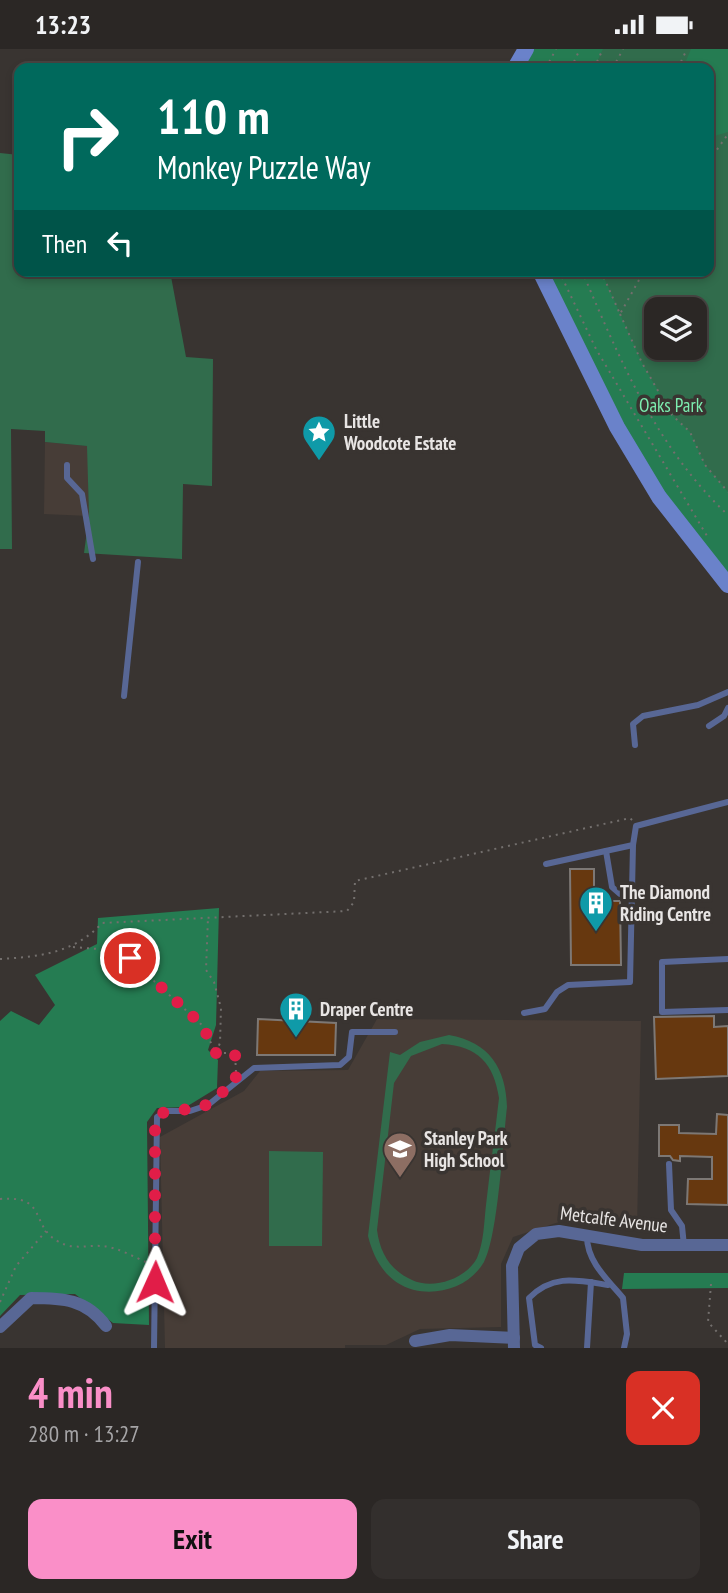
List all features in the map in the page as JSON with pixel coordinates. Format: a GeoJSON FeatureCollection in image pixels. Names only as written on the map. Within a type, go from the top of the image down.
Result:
{"type":"FeatureCollection","features":[{"type":"Feature","properties":{"kind":"main road"},"geometry":{"type":"LineString","coordinates":[[543,277],[617,427],[659,497],[728,585]]}},
{"type":"Feature","properties":{"kind":"street","name":"Metcalfe Avenue"},"geometry":{"type":"LineString","coordinates":[[514,1343],[512,1266],[519,1248],[530,1237],[543,1231],[623,1244],[728,1245]]}},
{"type":"Feature","properties":{"kind":"street"},"geometry":{"type":"LineString","coordinates":[[0,1327],[32,1298],[66,1297],[95,1311],[106,1326]]}},
{"type":"Feature","properties":{"kind":"street"},"geometry":{"type":"LineString","coordinates":[[415,1341],[450,1335],[514,1343]]}},
{"type":"Feature","properties":{"kind":"lane"},"geometry":{"type":"LineString","coordinates":[[67,465],[67,478],[82,494],[93,559]]}},
{"type":"Feature","properties":{"kind":"lane"},"geometry":{"type":"LineString","coordinates":[[124,696],[138,562]]}},
{"type":"Feature","properties":{"kind":"lane"},"geometry":{"type":"LineString","coordinates":[[635,745],[633,723],[643,716],[698,705],[728,692]]}},
{"type":"Feature","properties":{"kind":"lane"},"geometry":{"type":"LineString","coordinates":[[709,726],[724,716],[728,708]]}},
{"type":"Feature","properties":{"kind":"lane"},"geometry":{"type":"LineString","coordinates":[[524,1013],[545,1009],[557,992],[568,985],[630,982],[633,845],[636,826],[728,802]]}},
{"type":"Feature","properties":{"kind":"lane"},"geometry":{"type":"LineString","coordinates":[[546,864],[633,845]]}},
{"type":"Feature","properties":{"kind":"lane"},"geometry":{"type":"LineString","coordinates":[[606,851],[612,887],[620,894],[633,894]]}},
{"type":"Feature","properties":{"kind":"lane"},"geometry":{"type":"LineString","coordinates":[[728,959],[662,962],[662,1012],[728,1010]]}},
{"type":"Feature","properties":{"kind":"lane"},"geometry":{"type":"LineString","coordinates":[[154,1348],[157,1117],[167,1111],[203,1107],[254,1068],[340,1065],[349,1057],[352,1032],[395,1032]]}},
{"type":"Feature","properties":{"kind":"lane"},"geometry":{"type":"LineString","coordinates":[[669,1164],[671,1210],[682,1226],[684,1246]]}},
{"type":"Feature","properties":{"kind":"lane"},"geometry":{"type":"LineString","coordinates":[[587,1237],[587,1250],[606,1274],[608,1285],[625,1303],[624,1348]]}},
{"type":"Feature","properties":{"kind":"lane"},"geometry":{"type":"LineString","coordinates":[[541,1348],[535,1345],[531,1332],[530,1298],[544,1284],[553,1281],[608,1285]]}},
{"type":"Feature","properties":{"kind":"lane"},"geometry":{"type":"LineString","coordinates":[[587,1348],[591,1282]]}},
{"type":"Feature","properties":{"kind":"path"},"geometry":{"type":"LineString","coordinates":[[714,155],[728,134]]}},
{"type":"Feature","properties":{"kind":"path"},"geometry":{"type":"LineString","coordinates":[[562,277],[696,543]]}},
{"type":"Feature","properties":{"kind":"path"},"geometry":{"type":"LineString","coordinates":[[585,277],[630,383],[702,490],[728,515]]}},
{"type":"Feature","properties":{"kind":"path"},"geometry":{"type":"LineString","coordinates":[[604,277],[642,363],[672,415],[690,432],[705,465],[728,492]]}},
{"type":"Feature","properties":{"kind":"path"},"geometry":{"type":"LineString","coordinates":[[620,314],[641,277]]}},
{"type":"Feature","properties":{"kind":"path"},"geometry":{"type":"LineString","coordinates":[[0,959],[40,957],[70,947],[85,940],[102,923],[347,911],[354,902],[355,881],[630,818],[636,826]]}},
{"type":"Feature","properties":{"kind":"path"},"geometry":{"type":"LineString","coordinates":[[208,916],[206,970],[214,982],[221,1009],[220,1043],[216,1053]]}},
{"type":"Feature","properties":{"kind":"path"},"geometry":{"type":"LineString","coordinates":[[70,947],[110,950],[130,958],[202,1025],[216,1053]]}},
{"type":"Feature","properties":{"kind":"path"},"geometry":{"type":"LineString","coordinates":[[216,1053],[235,1053],[236,1082]]}},
{"type":"Feature","properties":{"kind":"path"},"geometry":{"type":"LineString","coordinates":[[0,1199],[19,1197],[29,1202],[47,1230],[61,1243],[106,1247],[156,1266]]}},
{"type":"Feature","properties":{"kind":"path"},"geometry":{"type":"LineString","coordinates":[[0,1302],[16,1266],[47,1230]]}},
{"type":"Feature","properties":{"kind":"path"},"geometry":{"type":"LineString","coordinates":[[711,1283],[708,1322],[728,1344]]}},
{"type":"Feature","properties":{"kind":"shaded area"},"geometry":{"type":"Polygon","coordinates":[[[45,442],[88,446],[89,516],[44,514],[45,442]]]}},
{"type":"Feature","properties":{"kind":"shaded area","name":"Stanley Park High School"},"geometry":{"type":"Polygon","coordinates":[[[377,1019],[641,1021],[637,1230],[562,1221],[513,1237],[501,1264],[501,1327],[420,1329],[386,1345],[345,1345],[345,1348],[165,1348],[160,1137],[244,1091],[260,1071],[348,1070],[377,1019]]]}},
{"type":"Feature","properties":{"kind":"green space"},"geometry":{"type":"Polygon","coordinates":[[[524,49],[603,49],[596,63],[517,63],[524,49]]]}},
{"type":"Feature","properties":{"kind":"green space","name":"Oaks Park"},"geometry":{"type":"Polygon","coordinates":[[[528,49],[728,49],[728,577],[544,277],[714,277],[714,63],[520,63],[528,49]]]}},
{"type":"Feature","properties":{"kind":"green space"},"geometry":{"type":"Polygon","coordinates":[[[691,49],[728,49],[728,132],[714,136],[714,63],[685,63],[691,49]]]}},
{"type":"Feature","properties":{"kind":"green space"},"geometry":{"type":"Polygon","coordinates":[[[0,153],[14,154],[14,277],[171,277],[186,357],[213,359],[212,486],[183,484],[182,559],[84,553],[89,516],[87,446],[45,442],[45,431],[11,429],[12,549],[0,549],[0,153]]]}},
{"type":"Feature","properties":{"kind":"green space"},"geometry":{"type":"Polygon","coordinates":[[[543,277],[604,277],[642,363],[672,415],[690,432],[705,465],[728,492],[728,577],[659,497],[543,277]]]}},
{"type":"Feature","properties":{"kind":"green space"},"geometry":{"type":"Polygon","coordinates":[[[219,908],[216,1025],[208,1050],[218,1060],[217,1088],[186,1107],[157,1108],[147,1122],[149,1325],[113,1323],[75,1294],[20,1295],[0,1316],[0,1021],[11,1011],[39,1025],[55,1005],[35,975],[97,944],[98,918],[219,908]]]}},
{"type":"Feature","properties":{"kind":"green space"},"geometry":{"type":"Polygon","coordinates":[[[449,1035],[475,1044],[485,1051],[499,1069],[507,1107],[493,1232],[484,1262],[463,1283],[434,1292],[414,1290],[396,1282],[378,1262],[368,1236],[390,1052],[400,1055],[420,1042],[449,1035]],[[442,1044],[411,1056],[394,1083],[377,1230],[387,1260],[404,1276],[420,1283],[448,1281],[465,1272],[477,1258],[482,1239],[499,1098],[493,1075],[482,1059],[475,1053],[455,1045],[442,1044]]]}},
{"type":"Feature","properties":{"kind":"green space"},"geometry":{"type":"Polygon","coordinates":[[[269,1151],[323,1152],[322,1246],[269,1246],[269,1151]]]}},
{"type":"Feature","properties":{"kind":"green space"},"geometry":{"type":"Polygon","coordinates":[[[624,1273],[728,1273],[728,1288],[622,1289],[624,1273]]]}},
{"type":"Feature","properties":{"kind":"building","name":"The Diamond Riding Centre"},"geometry":{"type":"Polygon","coordinates":[[[570,869],[594,869],[594,901],[620,901],[621,965],[571,965],[570,869]]]}},
{"type":"Feature","properties":{"kind":"building"},"geometry":{"type":"Polygon","coordinates":[[[714,1016],[714,1027],[728,1026],[728,1076],[656,1079],[654,1017],[714,1016]]]}},
{"type":"Feature","properties":{"kind":"building","name":"Draper Centre"},"geometry":{"type":"Polygon","coordinates":[[[258,1019],[336,1023],[335,1055],[257,1055],[258,1019]]]}},
{"type":"Feature","properties":{"kind":"building"},"geometry":{"type":"Polygon","coordinates":[[[717,1114],[728,1115],[728,1205],[687,1204],[688,1179],[712,1179],[712,1157],[680,1156],[680,1161],[673,1160],[670,1156],[659,1156],[659,1125],[679,1125],[679,1133],[716,1134],[717,1114]]]}},
{"type":"Feature","properties":{"kind":"place","name":"Little Woodcote Estate"},"geometry":{"type":"Point","coordinates":[319,462]}},
{"type":"Feature","properties":{"kind":"place","name":"The Diamond Riding Centre"},"geometry":{"type":"Point","coordinates":[596,933]}},
{"type":"Feature","properties":{"kind":"place","name":"Draper Centre"},"geometry":{"type":"Point","coordinates":[296,1039]}},
{"type":"Feature","properties":{"kind":"place","name":"Stanley Park High School"},"geometry":{"type":"Point","coordinates":[400,1179]}},
{"type":"Feature","properties":{"kind":"route"},"geometry":{"type":"LineString","coordinates":[[130,958],[202,1025],[216,1053],[235,1053],[236,1063],[236,1082],[214,1101],[190,1111],[161,1113],[155,1122],[155,1282]]}}]}
